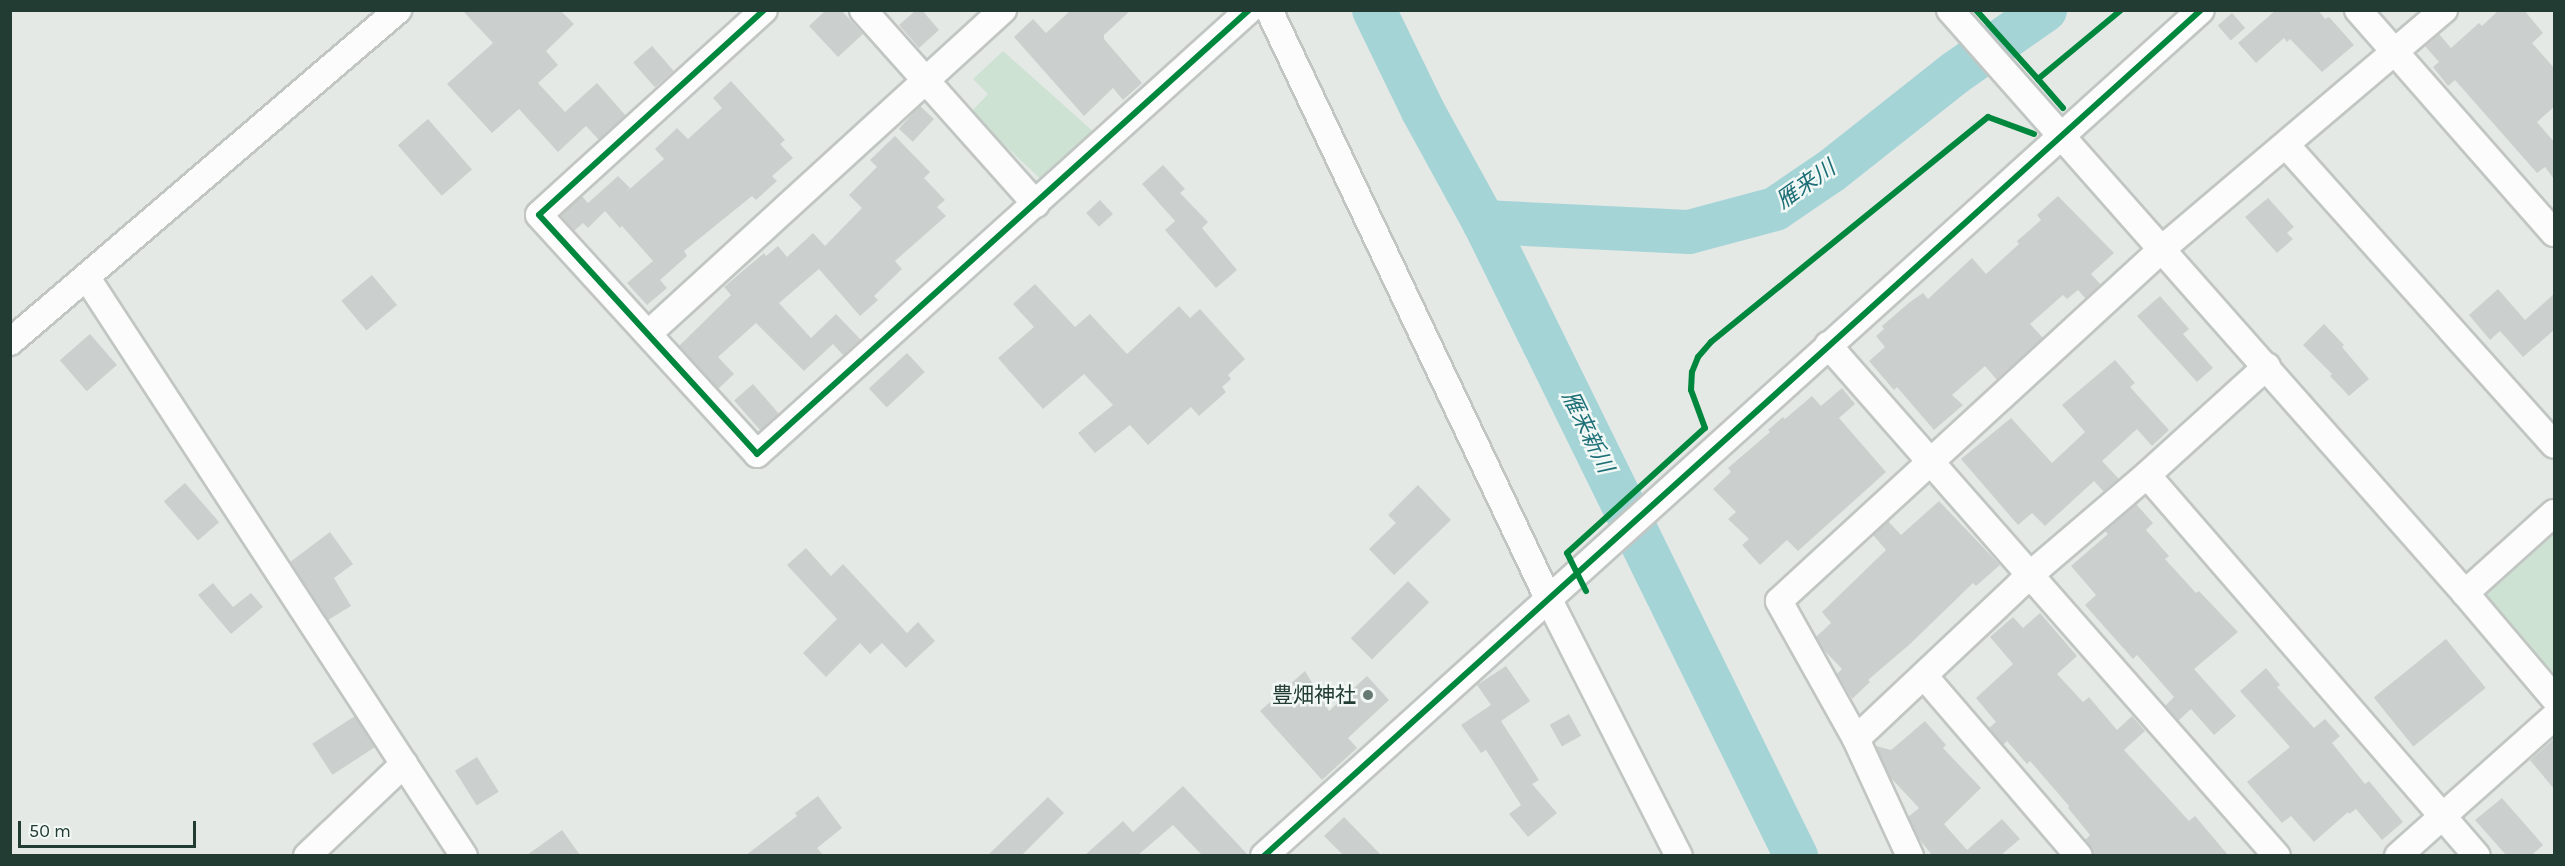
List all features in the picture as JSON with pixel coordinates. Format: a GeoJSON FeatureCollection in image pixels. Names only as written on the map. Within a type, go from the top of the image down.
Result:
{"type":"FeatureCollection","features":[{"type":"Feature","properties":{"kind":"street"},"geometry":{"type":"LineString","coordinates":[[10,342],[398,10]]}},
{"type":"Feature","properties":{"kind":"street"},"geometry":{"type":"LineString","coordinates":[[764,10],[539,215],[757,454],[1249,10]]}},
{"type":"Feature","properties":{"kind":"street"},"geometry":{"type":"LineString","coordinates":[[863,10],[1036,204]]}},
{"type":"Feature","properties":{"kind":"street"},"geometry":{"type":"LineString","coordinates":[[648,334],[1003,10]]}},
{"type":"Feature","properties":{"kind":"street"},"geometry":{"type":"LineString","coordinates":[[1269,10],[1548,598],[1679,855]]}},
{"type":"Feature","properties":{"kind":"street"},"geometry":{"type":"LineString","coordinates":[[1950,10],[2267,366],[2554,698]]}},
{"type":"Feature","properties":{"kind":"street"},"geometry":{"type":"LineString","coordinates":[[1264,855],[2201,10]]}},
{"type":"Feature","properties":{"kind":"street"},"geometry":{"type":"LineString","coordinates":[[2358,10],[2554,233]]}},
{"type":"Feature","properties":{"kind":"street"},"geometry":{"type":"LineString","coordinates":[[1910,855],[1856,739],[1779,601],[2162,249],[2444,10]]}},
{"type":"Feature","properties":{"kind":"street"},"geometry":{"type":"LineString","coordinates":[[2286,145],[2554,445]]}},
{"type":"Feature","properties":{"kind":"street"},"geometry":{"type":"LineString","coordinates":[[87,278],[464,855]]}},
{"type":"Feature","properties":{"kind":"street"},"geometry":{"type":"LineString","coordinates":[[1828,345],[2277,855]]}},
{"type":"Feature","properties":{"kind":"street"},"geometry":{"type":"LineString","coordinates":[[1856,739],[1925,677],[2031,574],[2147,475],[2267,366]]}},
{"type":"Feature","properties":{"kind":"street"},"geometry":{"type":"LineString","coordinates":[[2147,475],[2477,855]]}},
{"type":"Feature","properties":{"kind":"street"},"geometry":{"type":"LineString","coordinates":[[2465,593],[2554,513]]}},
{"type":"Feature","properties":{"kind":"street"},"geometry":{"type":"LineString","coordinates":[[1925,677],[2079,855]]}},
{"type":"Feature","properties":{"kind":"street"},"geometry":{"type":"LineString","coordinates":[[2398,855],[2444,817],[2455,803],[2554,717]]}},
{"type":"Feature","properties":{"kind":"street"},"geometry":{"type":"LineString","coordinates":[[307,855],[404,764]]}},
{"type":"Feature","properties":{"kind":"green space"},"geometry":{"type":"Polygon","coordinates":[[[1003,51],[1096,134],[1046,184],[970,113],[988,94],[973,79],[1003,51]]]}},
{"type":"Feature","properties":{"kind":"green space"},"geometry":{"type":"Polygon","coordinates":[[[2554,531],[2554,673],[2482,594],[2554,531]]]}},
{"type":"Feature","properties":{"kind":"building"},"geometry":{"type":"Polygon","coordinates":[[[462,10],[560,10],[574,24],[546,51],[558,65],[538,83],[565,112],[597,83],[626,116],[599,140],[586,126],[558,152],[519,109],[492,133],[447,84],[493,43],[462,10]]]}},
{"type":"Feature","properties":{"kind":"building"},"geometry":{"type":"Polygon","coordinates":[[[826,10],[841,10],[863,34],[838,57],[809,26],[826,10]]]}},
{"type":"Feature","properties":{"kind":"building"},"geometry":{"type":"Polygon","coordinates":[[[916,10],[922,10],[939,30],[919,48],[899,25],[916,10]]]}},
{"type":"Feature","properties":{"kind":"building"},"geometry":{"type":"Polygon","coordinates":[[[1071,10],[1131,10],[1104,35],[1104,39],[1142,83],[1123,100],[1113,88],[1084,116],[1014,37],[1033,19],[1046,33],[1071,10]]]}},
{"type":"Feature","properties":{"kind":"building"},"geometry":{"type":"Polygon","coordinates":[[[2276,10],[2318,10],[2325,19],[2329,17],[2354,45],[2322,72],[2290,39],[2287,42],[2284,38],[2256,63],[2238,43],[2276,10]]]}},
{"type":"Feature","properties":{"kind":"building"},"geometry":{"type":"Polygon","coordinates":[[[2499,10],[2524,10],[2543,33],[2532,43],[2554,68],[2554,107],[2537,122],[2554,142],[2554,179],[2545,167],[2537,173],[2455,80],[2448,86],[2433,67],[2439,62],[2425,46],[2439,34],[2451,48],[2479,23],[2482,26],[2499,10]]]}},
{"type":"Feature","properties":{"kind":"building"},"geometry":{"type":"Polygon","coordinates":[[[2232,13],[2245,28],[2231,41],[2218,25],[2232,13]]]}},
{"type":"Feature","properties":{"kind":"building"},"geometry":{"type":"Polygon","coordinates":[[[652,46],[674,71],[655,87],[633,62],[652,46]]]}},
{"type":"Feature","properties":{"kind":"building"},"geometry":{"type":"Polygon","coordinates":[[[731,81],[785,140],[780,144],[793,158],[772,176],[777,181],[756,200],[752,196],[684,251],[687,256],[660,280],[667,288],[647,305],[627,283],[653,261],[622,226],[620,228],[605,211],[588,228],[583,223],[574,231],[560,216],[582,196],[588,203],[618,176],[630,188],[625,193],[664,159],[655,149],[677,128],[688,139],[722,108],[713,98],[731,81]]]}},
{"type":"Feature","properties":{"kind":"building"},"geometry":{"type":"Polygon","coordinates":[[[920,106],[934,119],[913,142],[899,129],[920,106]]]}},
{"type":"Feature","properties":{"kind":"building"},"geometry":{"type":"Polygon","coordinates":[[[428,119],[472,170],[442,196],[398,145],[428,119]]]}},
{"type":"Feature","properties":{"kind":"building"},"geometry":{"type":"Polygon","coordinates":[[[895,136],[930,172],[924,178],[945,200],[937,207],[946,216],[895,261],[902,269],[874,296],[878,300],[860,316],[819,269],[779,303],[811,338],[836,314],[861,340],[844,356],[833,344],[804,371],[756,323],[718,357],[734,374],[718,389],[679,346],[731,295],[724,287],[764,253],[766,256],[778,246],[787,257],[813,233],[825,246],[862,208],[849,195],[877,167],[870,160],[895,136]]]}},
{"type":"Feature","properties":{"kind":"building"},"geometry":{"type":"Polygon","coordinates":[[[1163,165],[1185,189],[1180,193],[1208,222],[1202,228],[1237,270],[1216,288],[1165,230],[1175,221],[1142,184],[1163,165]]]}},
{"type":"Feature","properties":{"kind":"building"},"geometry":{"type":"Polygon","coordinates":[[[2058,196],[2114,253],[2091,274],[2101,285],[2086,299],[2078,290],[2067,299],[2063,295],[2030,324],[2043,338],[1997,380],[1985,366],[1952,395],[1963,405],[1934,430],[1897,387],[1894,390],[1869,361],[1885,347],[1876,336],[1884,329],[1882,326],[1910,302],[1923,293],[1928,299],[1972,258],[1986,274],[2019,244],[2017,241],[2041,220],[2037,215],[2058,196]]]}},
{"type":"Feature","properties":{"kind":"building"},"geometry":{"type":"Polygon","coordinates":[[[2268,198],[2294,227],[2287,233],[2293,239],[2277,253],[2245,217],[2268,198]]]}},
{"type":"Feature","properties":{"kind":"building"},"geometry":{"type":"Polygon","coordinates":[[[1100,200],[1113,214],[1099,227],[1086,213],[1100,200]]]}},
{"type":"Feature","properties":{"kind":"building"},"geometry":{"type":"Polygon","coordinates":[[[372,275],[397,305],[366,331],[341,301],[372,275]]]}},
{"type":"Feature","properties":{"kind":"building"},"geometry":{"type":"Polygon","coordinates":[[[1035,284],[1075,327],[1090,314],[1127,354],[1179,306],[1190,318],[1200,309],[1245,359],[1228,375],[1231,379],[1222,387],[1226,392],[1199,416],[1191,407],[1148,445],[1130,425],[1095,453],[1078,433],[1113,405],[1084,374],[1043,409],[998,358],[1034,327],[1013,304],[1035,284]]]}},
{"type":"Feature","properties":{"kind":"building"},"geometry":{"type":"Polygon","coordinates":[[[2498,289],[2525,320],[2554,294],[2554,330],[2523,357],[2500,331],[2490,340],[2469,315],[2498,289]]]}},
{"type":"Feature","properties":{"kind":"building"},"geometry":{"type":"Polygon","coordinates":[[[2160,296],[2189,329],[2183,334],[2213,368],[2197,382],[2137,316],[2160,296]]]}},
{"type":"Feature","properties":{"kind":"building"},"geometry":{"type":"Polygon","coordinates":[[[2324,324],[2344,345],[2342,347],[2369,379],[2349,396],[2330,376],[2332,374],[2303,345],[2324,324]]]}},
{"type":"Feature","properties":{"kind":"building"},"geometry":{"type":"Polygon","coordinates":[[[90,334],[117,365],[87,391],[60,360],[90,334]]]}},
{"type":"Feature","properties":{"kind":"building"},"geometry":{"type":"Polygon","coordinates":[[[907,353],[925,372],[887,407],[869,388],[907,353]]]}},
{"type":"Feature","properties":{"kind":"building"},"geometry":{"type":"Polygon","coordinates":[[[2115,360],[2135,383],[2130,387],[2169,430],[2152,446],[2137,429],[2102,461],[2119,479],[2104,492],[2094,481],[2045,526],[2032,513],[2018,525],[1961,459],[2011,418],[2052,463],[2085,432],[2062,405],[2115,360]]]}},
{"type":"Feature","properties":{"kind":"building"},"geometry":{"type":"Polygon","coordinates":[[[753,384],[779,414],[760,431],[734,400],[753,384]]]}},
{"type":"Feature","properties":{"kind":"building"},"geometry":{"type":"Polygon","coordinates":[[[1842,388],[1855,404],[1839,418],[1886,472],[1798,551],[1787,540],[1760,565],[1742,545],[1749,539],[1728,519],[1736,512],[1713,489],[1731,472],[1728,468],[1770,432],[1768,430],[1783,417],[1785,419],[1812,396],[1821,406],[1842,388]]]}},
{"type":"Feature","properties":{"kind":"building"},"geometry":{"type":"Polygon","coordinates":[[[185,483],[219,522],[198,541],[164,501],[185,483]]]}},
{"type":"Feature","properties":{"kind":"building"},"geometry":{"type":"Polygon","coordinates":[[[1418,485],[1451,520],[1394,575],[1369,549],[1396,523],[1388,515],[1418,485]]]}},
{"type":"Feature","properties":{"kind":"building"},"geometry":{"type":"Polygon","coordinates":[[[1939,501],[2000,565],[1976,586],[1973,583],[1910,644],[1868,680],[1870,682],[1852,699],[1837,674],[1842,669],[1822,648],[1816,637],[1831,623],[1822,612],[1886,550],[1873,535],[1888,521],[1901,535],[1939,501]]]}},
{"type":"Feature","properties":{"kind":"building"},"geometry":{"type":"Polygon","coordinates":[[[2136,504],[2153,523],[2146,530],[2169,556],[2165,559],[2196,593],[2199,591],[2238,632],[2194,669],[2236,716],[2214,735],[2191,709],[2178,721],[2165,706],[2174,697],[2137,655],[2133,659],[2085,605],[2096,595],[2071,566],[2108,534],[2105,531],[2136,504]]]}},
{"type":"Feature","properties":{"kind":"building"},"geometry":{"type":"Polygon","coordinates":[[[330,532],[353,564],[334,578],[351,606],[328,620],[290,562],[330,532]]]}},
{"type":"Feature","properties":{"kind":"building"},"geometry":{"type":"Polygon","coordinates":[[[806,548],[831,576],[843,564],[907,633],[918,622],[935,641],[906,668],[882,643],[870,654],[860,643],[826,677],[803,653],[837,619],[787,565],[806,548]]]}},
{"type":"Feature","properties":{"kind":"building"},"geometry":{"type":"Polygon","coordinates":[[[1408,581],[1429,602],[1372,659],[1351,638],[1408,581]]]}},
{"type":"Feature","properties":{"kind":"building"},"geometry":{"type":"Polygon","coordinates":[[[213,583],[233,607],[251,593],[263,607],[231,634],[198,595],[213,583]]]}},
{"type":"Feature","properties":{"kind":"building"},"geometry":{"type":"Polygon","coordinates":[[[2040,613],[2077,656],[2057,674],[2083,702],[2089,697],[2117,730],[2132,716],[2145,731],[2124,750],[2189,821],[2195,816],[2228,855],[2094,855],[2085,840],[2090,835],[2068,808],[2069,806],[2030,761],[2027,764],[2007,741],[2003,745],[1989,728],[1996,722],[1976,698],[2013,664],[1990,637],[2013,617],[2023,628],[2040,613]]]}},
{"type":"Feature","properties":{"kind":"building"},"geometry":{"type":"Polygon","coordinates":[[[2446,639],[2486,688],[2413,746],[2374,698],[2446,639]]]}},
{"type":"Feature","properties":{"kind":"building"},"geometry":{"type":"Polygon","coordinates":[[[1506,666],[1530,701],[1501,721],[1539,780],[1532,784],[1557,813],[1528,837],[1509,814],[1521,805],[1486,750],[1481,753],[1461,725],[1491,705],[1477,685],[1506,666]]]}},
{"type":"Feature","properties":{"kind":"building"},"geometry":{"type":"Polygon","coordinates":[[[2266,668],[2280,685],[2277,687],[2314,728],[2325,719],[2340,736],[2332,743],[2365,784],[2369,781],[2403,822],[2382,840],[2356,809],[2349,814],[2348,812],[2314,842],[2291,816],[2282,823],[2247,782],[2290,747],[2240,691],[2266,668]]]}},
{"type":"Feature","properties":{"kind":"building"},"geometry":{"type":"Polygon","coordinates":[[[1305,671],[1329,711],[1367,676],[1389,700],[1348,738],[1357,748],[1322,780],[1260,711],[1305,671]]]}},
{"type":"Feature","properties":{"kind":"building"},"geometry":{"type":"Polygon","coordinates":[[[1569,714],[1581,736],[1562,747],[1550,725],[1569,714]]]}},
{"type":"Feature","properties":{"kind":"building"},"geometry":{"type":"Polygon","coordinates":[[[355,716],[375,747],[332,775],[312,744],[355,716]]]}},
{"type":"Feature","properties":{"kind":"building"},"geometry":{"type":"Polygon","coordinates":[[[1925,721],[1946,745],[1943,748],[1981,788],[1944,824],[1967,850],[2002,819],[2020,839],[2001,855],[1932,855],[1919,839],[1908,817],[1919,808],[1889,776],[1876,746],[1891,750],[1925,721]]]}},
{"type":"Feature","properties":{"kind":"building"},"geometry":{"type":"Polygon","coordinates":[[[2554,739],[2554,789],[2530,760],[2554,739]]]}},
{"type":"Feature","properties":{"kind":"building"},"geometry":{"type":"Polygon","coordinates":[[[477,757],[499,792],[477,806],[455,771],[477,757]]]}},
{"type":"Feature","properties":{"kind":"building"},"geometry":{"type":"Polygon","coordinates":[[[1183,786],[1248,855],[1202,855],[1173,825],[1138,855],[1085,855],[1123,821],[1133,832],[1183,786]]]}},
{"type":"Feature","properties":{"kind":"building"},"geometry":{"type":"Polygon","coordinates":[[[818,796],[842,828],[817,848],[823,855],[746,855],[797,816],[795,813],[818,796]]]}},
{"type":"Feature","properties":{"kind":"building"},"geometry":{"type":"Polygon","coordinates":[[[1048,797],[1064,813],[1022,855],[988,855],[1048,797]]]}},
{"type":"Feature","properties":{"kind":"building"},"geometry":{"type":"Polygon","coordinates":[[[2502,798],[2543,845],[2532,855],[2506,855],[2475,820],[2502,798]]]}},
{"type":"Feature","properties":{"kind":"building"},"geometry":{"type":"Polygon","coordinates":[[[1344,817],[1381,855],[1343,855],[1324,836],[1344,817]]]}},
{"type":"Feature","properties":{"kind":"building"},"geometry":{"type":"Polygon","coordinates":[[[562,830],[580,855],[527,855],[562,830]]]}},
{"type":"Feature","properties":{"kind":"waterway","name":"雁来新川"},"geometry":{"type":"LineString","coordinates":[[1374,10],[1423,111],[1484,222],[1796,856]]}},
{"type":"Feature","properties":{"kind":"waterway","name":"雁来川"},"geometry":{"type":"LineString","coordinates":[[1484,222],[1689,232],[1775,209],[1831,171],[1955,73],[2045,10]]}},
{"type":"Feature","properties":{"kind":"cycle path"},"geometry":{"type":"LineString","coordinates":[[764,10],[539,215],[757,454],[1249,10]]}},
{"type":"Feature","properties":{"kind":"cycle path"},"geometry":{"type":"LineString","coordinates":[[1976,10],[2038,79]]}},
{"type":"Feature","properties":{"kind":"cycle path"},"geometry":{"type":"LineString","coordinates":[[2063,108],[2038,79],[2121,10]]}},
{"type":"Feature","properties":{"kind":"cycle path"},"geometry":{"type":"LineString","coordinates":[[1264,856],[2201,10]]}},
{"type":"Feature","properties":{"kind":"cycle path"},"geometry":{"type":"LineString","coordinates":[[1586,591],[1567,553],[1705,428],[1691,390],[1692,372],[1698,357],[1711,342],[1988,117],[2034,134]]}},
{"type":"Feature","properties":{"kind":"place","name":"豊畑神社"},"geometry":{"type":"Point","coordinates":[1368,695]}}]}
